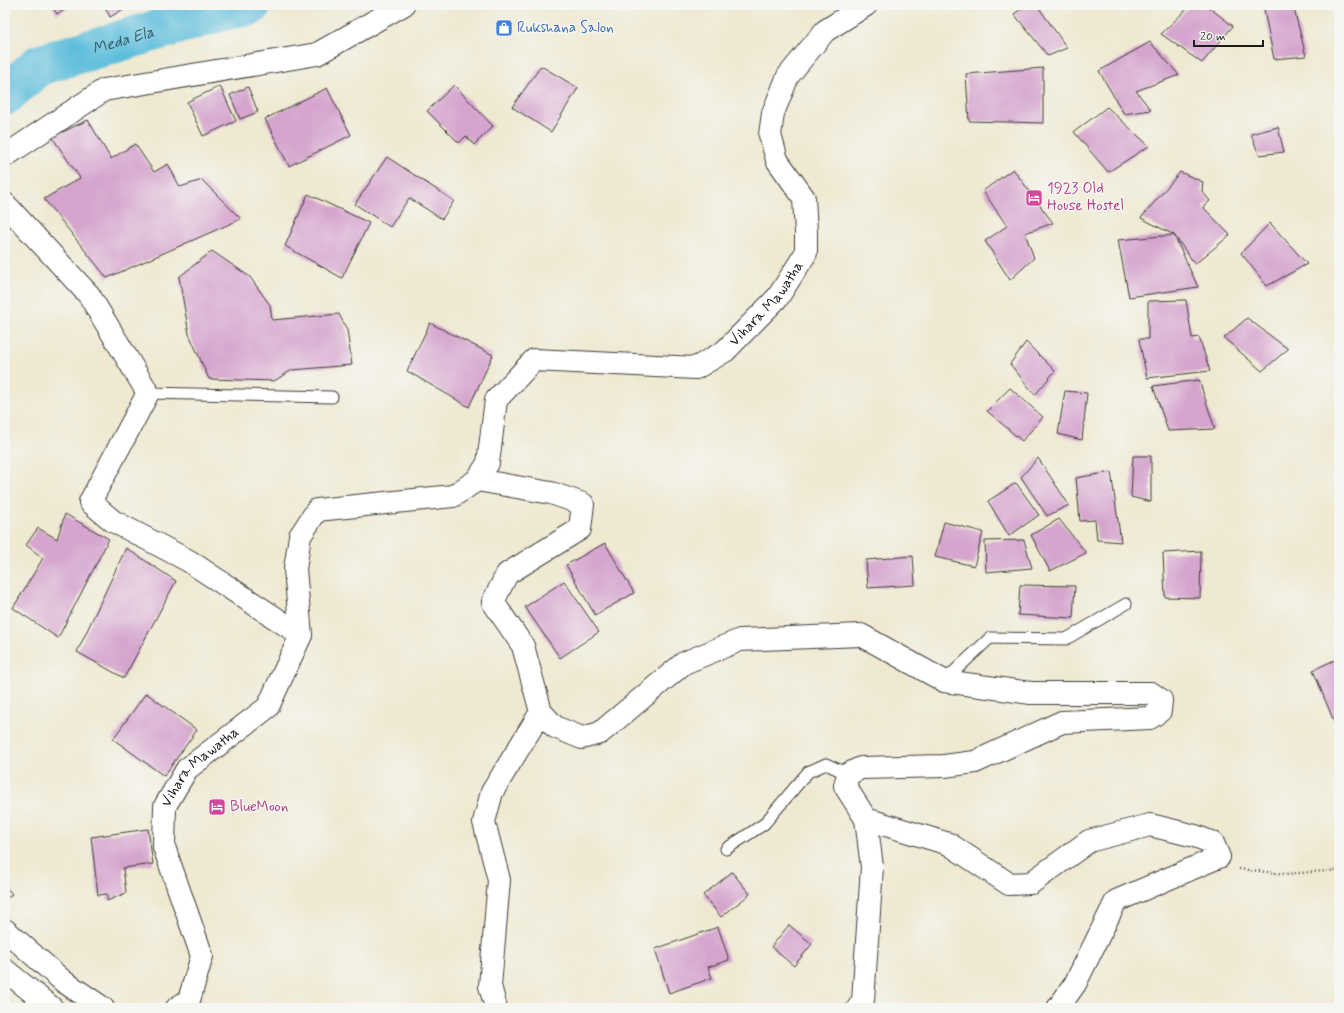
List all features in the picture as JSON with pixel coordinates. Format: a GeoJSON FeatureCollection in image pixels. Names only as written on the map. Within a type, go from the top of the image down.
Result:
{"type":"FeatureCollection","features":[{"type":"Feature","properties":{"kind":"street"},"geometry":{"type":"LineString","coordinates":[[5,156],[104,90],[318,54],[403,5]]}},
{"type":"Feature","properties":{"kind":"street","name":"Vihara Mawatha"},"geometry":{"type":"LineString","coordinates":[[177,1008],[188,1000],[202,956],[164,847],[165,806],[187,769],[268,707],[301,635],[295,568],[300,536],[317,510],[453,496],[477,480],[488,462],[496,400],[534,360],[696,368],[725,351],[778,297],[806,253],[804,198],[777,160],[770,135],[773,113],[788,76],[825,31],[866,5]]}},
{"type":"Feature","properties":{"kind":"street"},"geometry":{"type":"LineString","coordinates":[[5,204],[89,295],[148,393],[90,502],[113,521],[189,561],[301,635]]}},
{"type":"Feature","properties":{"kind":"street"},"geometry":{"type":"LineString","coordinates":[[477,480],[552,493],[583,504],[580,529],[507,574],[493,602],[523,646],[541,712],[555,727],[582,738],[600,733],[684,664],[740,640],[861,635],[944,681],[1031,693],[1151,694],[1161,700],[1160,711],[1150,718],[1062,722],[975,762],[944,766],[861,768],[848,774],[845,786],[866,819],[872,867],[863,1001],[858,1008]]}},
{"type":"Feature","properties":{"kind":"street"},"geometry":{"type":"LineString","coordinates":[[496,1008],[490,986],[499,880],[484,822],[492,792],[541,712]]}},
{"type":"Feature","properties":{"kind":"street"},"geometry":{"type":"LineString","coordinates":[[866,819],[949,844],[1009,884],[1031,883],[1089,840],[1150,824],[1195,836],[1213,843],[1219,857],[1116,900],[1075,984],[1058,1008]]}},
{"type":"Feature","properties":{"kind":"street"},"geometry":{"type":"LineString","coordinates":[[5,930],[63,981],[103,1008]]}},
{"type":"Feature","properties":{"kind":"street"},"geometry":{"type":"LineString","coordinates":[[5,970],[52,1008]]}},
{"type":"Feature","properties":{"kind":"lane"},"geometry":{"type":"LineString","coordinates":[[148,393],[332,397]]}},
{"type":"Feature","properties":{"kind":"lane"},"geometry":{"type":"LineString","coordinates":[[944,681],[990,638],[1066,639],[1126,604]]}},
{"type":"Feature","properties":{"kind":"lane"},"geometry":{"type":"LineString","coordinates":[[726,849],[764,824],[808,772],[826,764],[848,774]]}},
{"type":"Feature","properties":{"kind":"path"},"geometry":{"type":"LineString","coordinates":[[1219,857],[1239,869],[1286,874],[1339,870]]}},
{"type":"Feature","properties":{"kind":"building"},"geometry":{"type":"Polygon","coordinates":[[[51,5],[74,5],[57,14],[51,5]]]}},
{"type":"Feature","properties":{"kind":"building"},"geometry":{"type":"Polygon","coordinates":[[[104,5],[126,5],[127,7],[110,17],[104,5]]]}},
{"type":"Feature","properties":{"kind":"building"},"geometry":{"type":"Polygon","coordinates":[[[1027,5],[1037,5],[1067,48],[1048,56],[1014,14],[1027,5]]]}},
{"type":"Feature","properties":{"kind":"building"},"geometry":{"type":"Polygon","coordinates":[[[1191,5],[1206,5],[1233,26],[1202,63],[1161,34],[1191,5]]]}},
{"type":"Feature","properties":{"kind":"building"},"geometry":{"type":"Polygon","coordinates":[[[1263,5],[1293,5],[1306,56],[1274,59],[1263,5]]]}},
{"type":"Feature","properties":{"kind":"building"},"geometry":{"type":"Polygon","coordinates":[[[1150,42],[1179,75],[1136,91],[1151,110],[1124,114],[1099,71],[1150,42]]]}},
{"type":"Feature","properties":{"kind":"building"},"geometry":{"type":"Polygon","coordinates":[[[541,66],[578,88],[551,132],[512,107],[541,66]]]}},
{"type":"Feature","properties":{"kind":"building"},"geometry":{"type":"Polygon","coordinates":[[[1043,68],[1043,123],[969,121],[966,74],[1043,68]]]}},
{"type":"Feature","properties":{"kind":"building"},"geometry":{"type":"Polygon","coordinates":[[[454,85],[493,126],[474,145],[466,136],[459,143],[427,111],[454,85]]]}},
{"type":"Feature","properties":{"kind":"building"},"geometry":{"type":"Polygon","coordinates":[[[220,86],[236,121],[203,136],[187,102],[220,86]]]}},
{"type":"Feature","properties":{"kind":"building"},"geometry":{"type":"Polygon","coordinates":[[[248,87],[258,112],[240,119],[230,95],[248,87]]]}},
{"type":"Feature","properties":{"kind":"building"},"geometry":{"type":"Polygon","coordinates":[[[327,88],[351,135],[289,166],[265,119],[327,88]]]}},
{"type":"Feature","properties":{"kind":"building"},"geometry":{"type":"Polygon","coordinates":[[[1107,107],[1149,146],[1108,172],[1074,132],[1107,107]]]}},
{"type":"Feature","properties":{"kind":"building"},"geometry":{"type":"Polygon","coordinates":[[[88,120],[111,159],[135,144],[154,172],[168,164],[180,187],[202,180],[241,219],[107,278],[44,199],[80,178],[52,137],[88,120]]]}},
{"type":"Feature","properties":{"kind":"building"},"geometry":{"type":"Polygon","coordinates":[[[1278,127],[1284,152],[1259,155],[1251,134],[1278,127]]]}},
{"type":"Feature","properties":{"kind":"building"},"geometry":{"type":"Polygon","coordinates":[[[387,157],[454,201],[442,219],[409,198],[390,227],[355,204],[387,157]]]}},
{"type":"Feature","properties":{"kind":"building"},"geometry":{"type":"Polygon","coordinates":[[[1013,169],[1053,223],[1025,233],[1034,258],[1010,280],[985,241],[1007,226],[983,191],[1013,169]]]}},
{"type":"Feature","properties":{"kind":"building"},"geometry":{"type":"Polygon","coordinates":[[[1180,172],[1203,182],[1202,191],[1210,201],[1203,207],[1230,235],[1195,264],[1174,235],[1141,218],[1180,172]]]}},
{"type":"Feature","properties":{"kind":"building"},"geometry":{"type":"Polygon","coordinates":[[[308,194],[369,223],[342,278],[285,246],[308,194]]]}},
{"type":"Feature","properties":{"kind":"building"},"geometry":{"type":"Polygon","coordinates":[[[1270,223],[1307,264],[1267,286],[1241,253],[1270,223]]]}},
{"type":"Feature","properties":{"kind":"building"},"geometry":{"type":"Polygon","coordinates":[[[1174,235],[1198,287],[1129,297],[1118,240],[1174,235]]]}},
{"type":"Feature","properties":{"kind":"building"},"geometry":{"type":"Polygon","coordinates":[[[212,251],[250,277],[270,305],[272,320],[339,314],[347,330],[352,365],[292,370],[274,381],[209,379],[189,334],[179,277],[212,251]]]}},
{"type":"Feature","properties":{"kind":"building"},"geometry":{"type":"Polygon","coordinates":[[[1186,300],[1192,338],[1199,337],[1210,371],[1147,378],[1139,339],[1148,339],[1148,301],[1186,300]]]}},
{"type":"Feature","properties":{"kind":"building"},"geometry":{"type":"Polygon","coordinates":[[[1247,318],[1288,349],[1262,371],[1224,338],[1247,318]]]}},
{"type":"Feature","properties":{"kind":"building"},"geometry":{"type":"Polygon","coordinates":[[[430,323],[493,355],[469,407],[407,371],[430,323]]]}},
{"type":"Feature","properties":{"kind":"building"},"geometry":{"type":"Polygon","coordinates":[[[1026,342],[1055,371],[1035,395],[1010,364],[1026,342]]]}},
{"type":"Feature","properties":{"kind":"building"},"geometry":{"type":"Polygon","coordinates":[[[1199,380],[1215,429],[1168,431],[1153,386],[1199,380]]]}},
{"type":"Feature","properties":{"kind":"building"},"geometry":{"type":"Polygon","coordinates":[[[1010,388],[1043,417],[1022,441],[987,411],[1010,388]]]}},
{"type":"Feature","properties":{"kind":"building"},"geometry":{"type":"Polygon","coordinates":[[[1065,391],[1087,393],[1082,440],[1058,434],[1065,391]]]}},
{"type":"Feature","properties":{"kind":"building"},"geometry":{"type":"Polygon","coordinates":[[[1133,456],[1151,456],[1151,502],[1131,497],[1133,456]]]}},
{"type":"Feature","properties":{"kind":"building"},"geometry":{"type":"Polygon","coordinates":[[[1038,458],[1069,505],[1047,516],[1021,477],[1038,458]]]}},
{"type":"Feature","properties":{"kind":"building"},"geometry":{"type":"Polygon","coordinates":[[[1111,472],[1121,542],[1097,540],[1095,520],[1080,521],[1076,478],[1111,472]]]}},
{"type":"Feature","properties":{"kind":"building"},"geometry":{"type":"Polygon","coordinates":[[[1016,483],[1039,515],[1009,536],[988,501],[1016,483]]]}},
{"type":"Feature","properties":{"kind":"building"},"geometry":{"type":"Polygon","coordinates":[[[65,514],[109,539],[58,638],[13,608],[43,558],[26,545],[38,528],[57,539],[65,514]]]}},
{"type":"Feature","properties":{"kind":"building"},"geometry":{"type":"Polygon","coordinates":[[[1059,519],[1086,553],[1050,571],[1031,535],[1059,519]]]}},
{"type":"Feature","properties":{"kind":"building"},"geometry":{"type":"Polygon","coordinates":[[[944,522],[983,532],[974,566],[935,557],[944,522]]]}},
{"type":"Feature","properties":{"kind":"building"},"geometry":{"type":"Polygon","coordinates":[[[1024,540],[1032,568],[986,572],[985,541],[1024,540]]]}},
{"type":"Feature","properties":{"kind":"building"},"geometry":{"type":"Polygon","coordinates":[[[605,543],[634,593],[595,615],[566,565],[605,543]]]}},
{"type":"Feature","properties":{"kind":"building"},"geometry":{"type":"Polygon","coordinates":[[[126,548],[176,581],[124,678],[77,652],[126,548]]]}},
{"type":"Feature","properties":{"kind":"building"},"geometry":{"type":"Polygon","coordinates":[[[1201,551],[1200,598],[1165,597],[1163,553],[1201,551]]]}},
{"type":"Feature","properties":{"kind":"building"},"geometry":{"type":"Polygon","coordinates":[[[913,556],[915,585],[868,588],[866,560],[913,556]]]}},
{"type":"Feature","properties":{"kind":"building"},"geometry":{"type":"Polygon","coordinates":[[[564,581],[599,632],[560,658],[525,607],[564,581]]]}},
{"type":"Feature","properties":{"kind":"building"},"geometry":{"type":"Polygon","coordinates":[[[1020,585],[1075,586],[1073,618],[1018,615],[1020,585]]]}},
{"type":"Feature","properties":{"kind":"building"},"geometry":{"type":"Polygon","coordinates":[[[1339,658],[1339,729],[1337,729],[1313,670],[1339,658]]]}},
{"type":"Feature","properties":{"kind":"building"},"geometry":{"type":"Polygon","coordinates":[[[146,693],[197,730],[164,776],[113,739],[146,693]]]}},
{"type":"Feature","properties":{"kind":"building"},"geometry":{"type":"Polygon","coordinates":[[[148,829],[153,864],[123,868],[126,893],[107,901],[107,894],[98,895],[91,837],[148,829]]]}},
{"type":"Feature","properties":{"kind":"building"},"geometry":{"type":"Polygon","coordinates":[[[732,872],[750,894],[721,917],[703,895],[732,872]]]}},
{"type":"Feature","properties":{"kind":"building"},"geometry":{"type":"Polygon","coordinates":[[[5,886],[12,894],[5,900],[5,886]]]}},
{"type":"Feature","properties":{"kind":"building"},"geometry":{"type":"Polygon","coordinates":[[[789,925],[812,944],[794,966],[771,947],[789,925]]]}},
{"type":"Feature","properties":{"kind":"building"},"geometry":{"type":"Polygon","coordinates":[[[718,927],[729,960],[708,967],[712,978],[669,993],[655,949],[718,927]]]}},
{"type":"Feature","properties":{"kind":"waterway","name":"Meda Ela"},"geometry":{"type":"LineString","coordinates":[[5,95],[39,65],[229,9],[251,5]]}},
{"type":"Feature","properties":{"kind":"place","name":"Rukshana Salon"},"geometry":{"type":"Point","coordinates":[504,28]}},
{"type":"Feature","properties":{"kind":"place","name":"1923 Old House Hostel"},"geometry":{"type":"Point","coordinates":[1034,198]}},
{"type":"Feature","properties":{"kind":"place","name":"BlueMoon"},"geometry":{"type":"Point","coordinates":[217,807]}}]}
